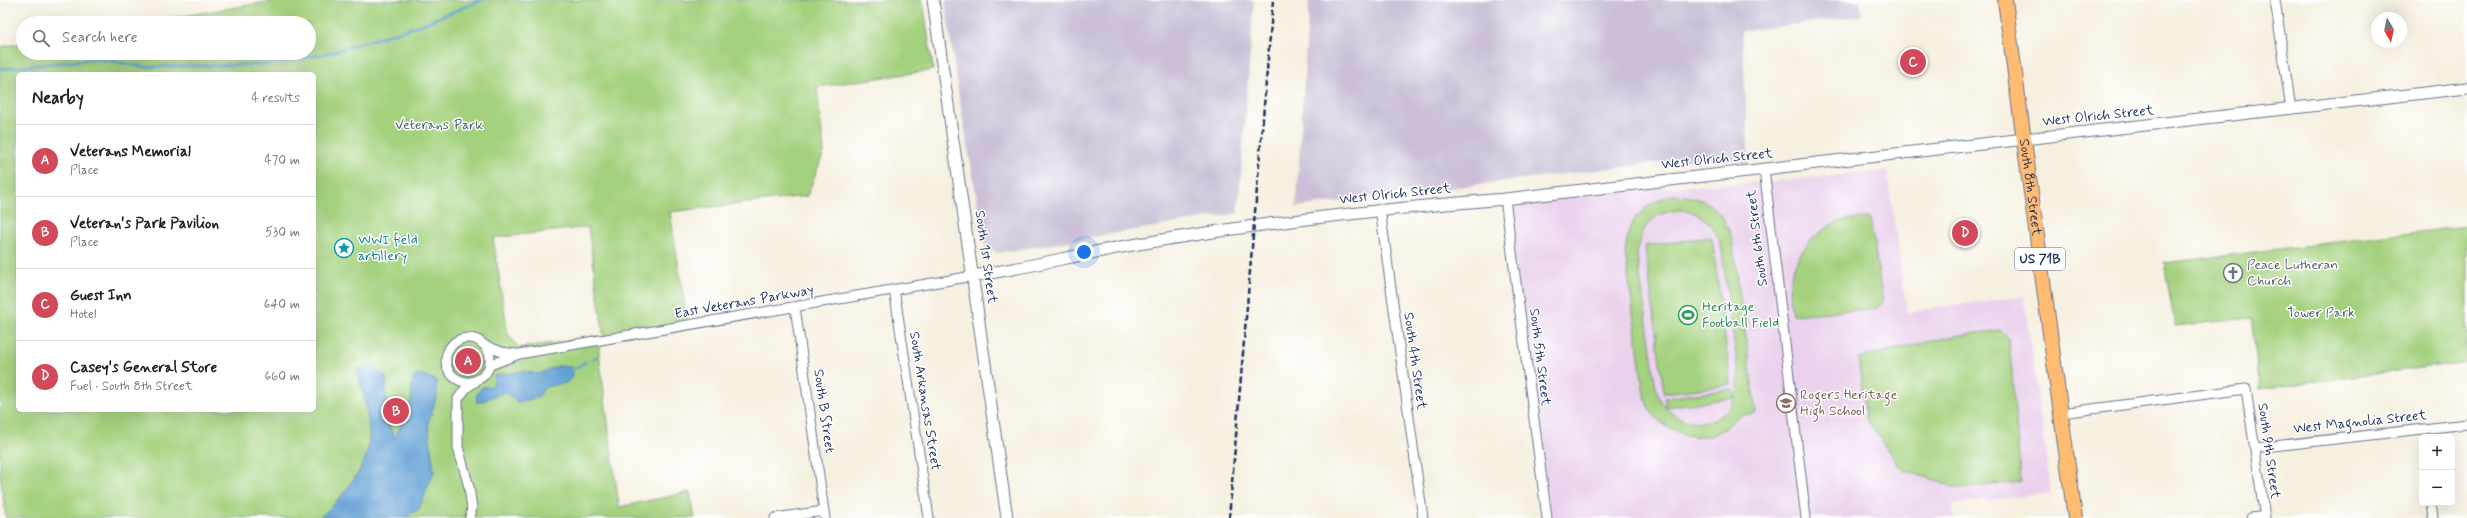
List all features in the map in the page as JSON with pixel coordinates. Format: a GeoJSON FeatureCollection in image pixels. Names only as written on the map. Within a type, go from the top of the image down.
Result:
{"type":"FeatureCollection","features":[{"type":"Feature","properties":{"kind":"main road","name":"South 8th Street"},"geometry":{"type":"LineString","coordinates":[[2005,0],[2075,518]]}},
{"type":"Feature","properties":{"kind":"street","name":"South 1st Street"},"geometry":{"type":"LineString","coordinates":[[933,0],[1006,518]]}},
{"type":"Feature","properties":{"kind":"street"},"geometry":{"type":"LineString","coordinates":[[2275,0],[2291,110]]}},
{"type":"Feature","properties":{"kind":"street","name":"West Olrich Street"},"geometry":{"type":"LineString","coordinates":[[973,276],[1134,245],[1380,209],[1505,199],[2291,110],[2467,88]]}},
{"type":"Feature","properties":{"kind":"street","name":"South 6th Street"},"geometry":{"type":"LineString","coordinates":[[1764,169],[1806,518]]}},
{"type":"Feature","properties":{"kind":"street","name":"South 5th Street"},"geometry":{"type":"LineString","coordinates":[[1505,199],[1546,518]]}},
{"type":"Feature","properties":{"kind":"street","name":"South 4th Street"},"geometry":{"type":"LineString","coordinates":[[1380,209],[1423,518]]}},
{"type":"Feature","properties":{"kind":"street","name":"East Veterans Parkway"},"geometry":{"type":"LineString","coordinates":[[490,365],[519,354],[796,308],[894,289],[973,276]]}},
{"type":"Feature","properties":{"kind":"street","name":"South Arkansas Street"},"geometry":{"type":"LineString","coordinates":[[894,289],[929,518]]}},
{"type":"Feature","properties":{"kind":"street","name":"South B Street"},"geometry":{"type":"LineString","coordinates":[[796,308],[824,514]]}},
{"type":"Feature","properties":{"kind":"street","name":"East Veterans Parkway"},"geometry":{"type":"LineString","coordinates":[[454,378],[450,373],[446,362],[446,355],[453,344],[460,340],[472,338],[486,346],[502,352],[519,354]]}},
{"type":"Feature","properties":{"kind":"street"},"geometry":{"type":"LineString","coordinates":[[459,396],[482,378],[490,365],[489,352],[486,346]]}},
{"type":"Feature","properties":{"kind":"street"},"geometry":{"type":"LineString","coordinates":[[454,378],[461,382],[475,382]]}},
{"type":"Feature","properties":{"kind":"street"},"geometry":{"type":"LineString","coordinates":[[454,378],[459,396],[458,447],[469,487],[472,508],[470,518]]}},
{"type":"Feature","properties":{"kind":"street","name":"South 9th Street"},"geometry":{"type":"LineString","coordinates":[[2060,414],[2246,389],[2256,448],[2265,517]]}},
{"type":"Feature","properties":{"kind":"street","name":"West Magnolia Street"},"geometry":{"type":"LineString","coordinates":[[2256,448],[2422,433],[2467,424]]}},
{"type":"Feature","properties":{"kind":"street"},"geometry":{"type":"LineString","coordinates":[[2431,506],[2433,518]]}},
{"type":"Feature","properties":{"kind":"street"},"geometry":{"type":"LineString","coordinates":[[775,518],[824,514]]}},
{"type":"Feature","properties":{"kind":"street"},"geometry":{"type":"LineString","coordinates":[[2251,518],[2265,517]]}},
{"type":"Feature","properties":{"kind":"shaded area"},"geometry":{"type":"Polygon","coordinates":[[[945,0],[1254,0],[1238,213],[997,253],[985,245],[959,97],[945,0]]]}},
{"type":"Feature","properties":{"kind":"shaded area"},"geometry":{"type":"Polygon","coordinates":[[[1309,0],[1860,0],[1862,16],[1742,31],[1749,165],[1719,155],[1296,207],[1309,0]]]}},
{"type":"Feature","properties":{"kind":"shaded area","name":"Rogers Heritage High School"},"geometry":{"type":"Polygon","coordinates":[[[1887,171],[1907,312],[2024,296],[2051,493],[1953,504],[1954,518],[1550,518],[1505,199],[1525,196],[1778,181],[1887,171]]]}},
{"type":"Feature","properties":{"kind":"green space","name":"Veterans Park"},"geometry":{"type":"Polygon","coordinates":[[[279,0],[923,0],[933,70],[817,87],[824,152],[807,196],[670,212],[688,326],[604,339],[588,227],[493,238],[508,334],[519,348],[599,336],[599,353],[619,507],[690,492],[695,518],[6,518],[0,476],[0,47],[16,44],[16,60],[316,60],[316,16],[183,16],[279,0]]]}},
{"type":"Feature","properties":{"kind":"green space"},"geometry":{"type":"Polygon","coordinates":[[[1671,195],[1693,197],[1702,200],[1717,211],[1728,227],[1732,238],[1756,413],[1740,416],[1719,432],[1707,436],[1680,433],[1664,424],[1651,412],[1644,395],[1625,252],[1633,222],[1643,210],[1671,195]],[[1685,210],[1674,211],[1664,213],[1656,217],[1650,222],[1641,237],[1637,257],[1657,391],[1661,401],[1671,413],[1684,420],[1699,422],[1714,419],[1730,408],[1737,391],[1739,378],[1721,245],[1708,222],[1692,212],[1685,210]]]}},
{"type":"Feature","properties":{"kind":"green space"},"geometry":{"type":"Polygon","coordinates":[[[1870,218],[1883,302],[1877,308],[1792,315],[1789,292],[1792,273],[1801,253],[1808,244],[1825,229],[1834,224],[1848,219],[1870,218]]]}},
{"type":"Feature","properties":{"kind":"green space","name":"Tower Park"},"geometry":{"type":"Polygon","coordinates":[[[2467,226],[2467,362],[2260,389],[2251,318],[2175,326],[2164,263],[2467,226]]]}},
{"type":"Feature","properties":{"kind":"green space","name":"Heritage Football Field"},"geometry":{"type":"Polygon","coordinates":[[[1712,237],[1731,385],[1664,393],[1645,246],[1712,237]]]}},
{"type":"Feature","properties":{"kind":"green space"},"geometry":{"type":"Polygon","coordinates":[[[2000,330],[2009,338],[2021,482],[1957,488],[1901,469],[1866,418],[1858,358],[1954,336],[2000,330]]]}},
{"type":"Feature","properties":{"kind":"green space"},"geometry":{"type":"Polygon","coordinates":[[[1733,389],[1734,398],[1666,407],[1665,398],[1733,389]]]}},
{"type":"Feature","properties":{"kind":"water"},"geometry":{"type":"Polygon","coordinates":[[[373,366],[386,377],[387,421],[395,438],[411,401],[413,378],[419,374],[436,380],[437,396],[428,423],[434,471],[419,509],[404,518],[319,518],[335,503],[351,484],[358,473],[367,452],[369,433],[367,414],[357,369],[373,366]]]}},
{"type":"Feature","properties":{"kind":"water"},"geometry":{"type":"Polygon","coordinates":[[[558,366],[571,367],[572,377],[566,383],[545,387],[537,398],[517,402],[505,392],[477,403],[476,396],[482,387],[493,386],[495,375],[523,371],[538,374],[558,366]]]}},
{"type":"Feature","properties":{"kind":"waterway"},"geometry":{"type":"LineString","coordinates":[[316,55],[333,52],[420,25],[482,0]]}},
{"type":"Feature","properties":{"kind":"waterway"},"geometry":{"type":"LineString","coordinates":[[0,69],[86,60]]}},
{"type":"Feature","properties":{"kind":"waterway"},"geometry":{"type":"LineString","coordinates":[[102,60],[146,67],[274,64],[294,60]]}},
{"type":"Feature","properties":{"kind":"waterway"},"geometry":{"type":"LineString","coordinates":[[592,359],[597,357]]}},
{"type":"Feature","properties":{"kind":"waterway"},"geometry":{"type":"LineString","coordinates":[[572,370],[586,362]]}},
{"type":"Feature","properties":{"kind":"railway"},"geometry":{"type":"LineString","coordinates":[[1229,518],[1273,0]]}},
{"type":"Feature","properties":{"kind":"place","name":"Guest Inn"},"geometry":{"type":"Point","coordinates":[1913,62]}},
{"type":"Feature","properties":{"kind":"place","name":"Casey's General Store"},"geometry":{"type":"Point","coordinates":[1965,233]}},
{"type":"Feature","properties":{"kind":"place","name":"WWI field artillery"},"geometry":{"type":"Point","coordinates":[344,248]}},
{"type":"Feature","properties":{"kind":"place","name":"Peace Lutheran Church"},"geometry":{"type":"Point","coordinates":[2233,273]}},
{"type":"Feature","properties":{"kind":"place","name":"Heritage Football Field"},"geometry":{"type":"Point","coordinates":[1688,315]}},
{"type":"Feature","properties":{"kind":"place","name":"Veterans Memorial"},"geometry":{"type":"Point","coordinates":[468,361]}},
{"type":"Feature","properties":{"kind":"place","name":"Rogers Heritage High School"},"geometry":{"type":"Point","coordinates":[1786,403]}},
{"type":"Feature","properties":{"kind":"place","name":"Veteran's Park Pavilion"},"geometry":{"type":"Point","coordinates":[396,411]}}]}
